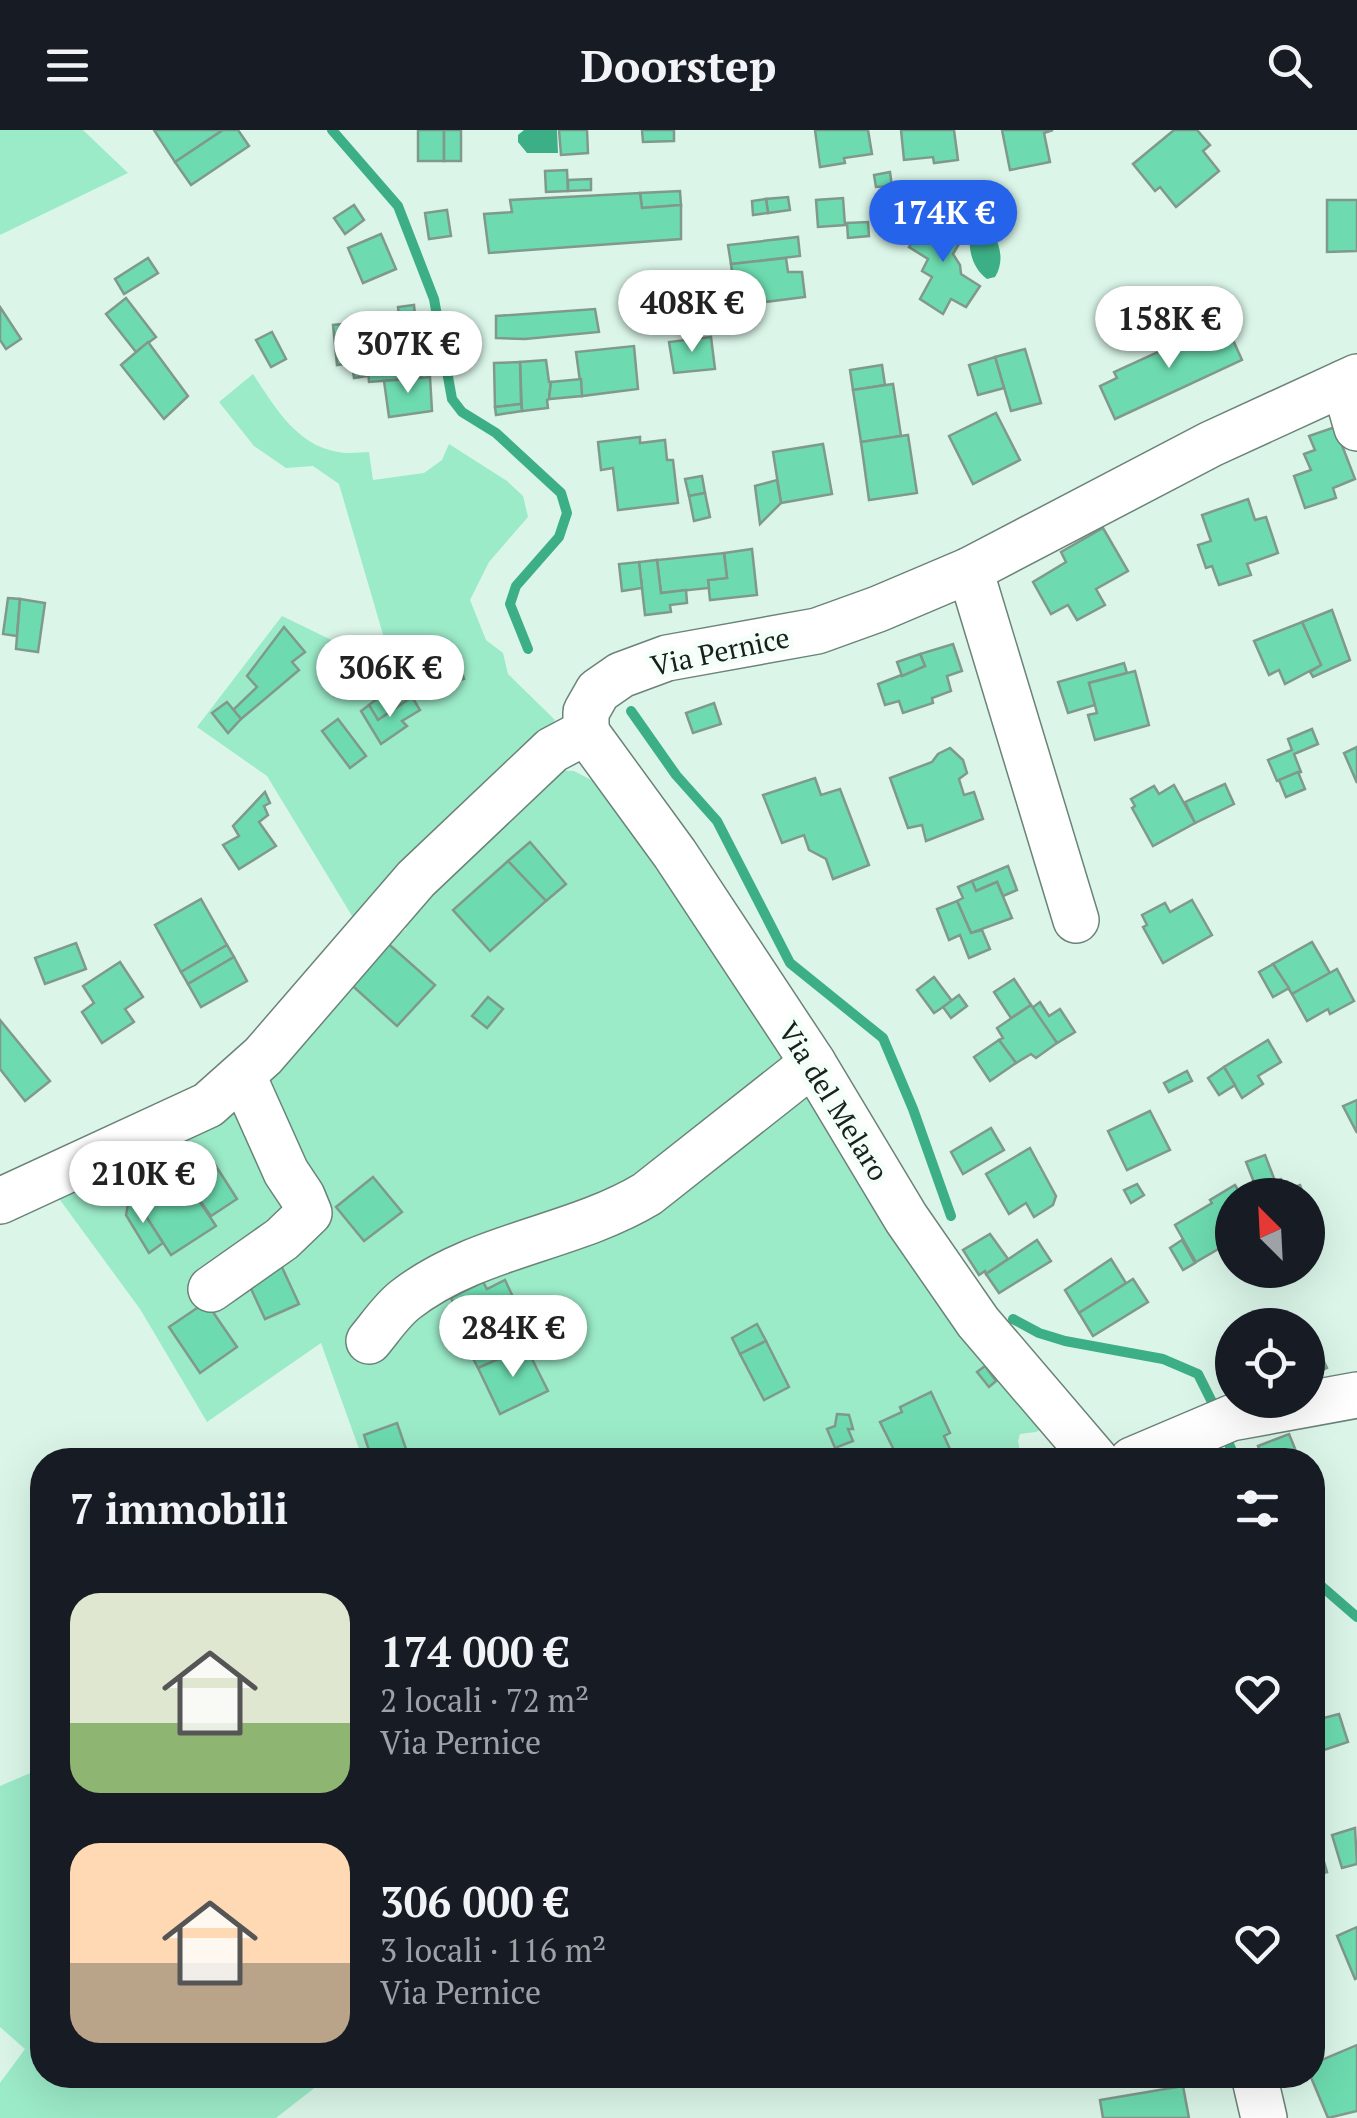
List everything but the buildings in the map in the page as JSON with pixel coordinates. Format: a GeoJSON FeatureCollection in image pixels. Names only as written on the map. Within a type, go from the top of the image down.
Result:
{"type":"FeatureCollection","features":[{"type":"Feature","properties":{"kind":"street"},"geometry":{"type":"LineString","coordinates":[[1351,380],[1357,428]]}},
{"type":"Feature","properties":{"kind":"street","name":"Via Pernice"},"geometry":{"type":"LineString","coordinates":[[0,1201],[208,1105],[243,1076],[416,880],[586,722],[598,691],[621,675],[667,658],[816,631],[878,608],[970,570],[1211,444],[1351,380]]}},
{"type":"Feature","properties":{"kind":"street"},"geometry":{"type":"LineString","coordinates":[[970,570],[1076,920]]}},
{"type":"Feature","properties":{"kind":"street","name":"Via del Melaro"},"geometry":{"type":"LineString","coordinates":[[586,722],[814,1064],[906,1218],[978,1322],[1086,1448]]}},
{"type":"Feature","properties":{"kind":"street"},"geometry":{"type":"LineString","coordinates":[[369,1342],[401,1303],[435,1278],[620,1210],[647,1194],[814,1064]]}},
{"type":"Feature","properties":{"kind":"street"},"geometry":{"type":"LineString","coordinates":[[211,1288],[282,1238],[309,1213],[243,1076]]}},
{"type":"Feature","properties":{"kind":"street"},"geometry":{"type":"LineString","coordinates":[[1161,1448],[1216,1425],[1357,1395]]}},
{"type":"Feature","properties":{"kind":"street"},"geometry":{"type":"LineString","coordinates":[[1257,2088],[1264,2118]]}},
{"type":"Feature","properties":{"kind":"shaded area"},"geometry":{"type":"Polygon","coordinates":[[[0,130],[83,130],[128,173],[0,235],[0,130]]]}},
{"type":"Feature","properties":{"kind":"shaded area"},"geometry":{"type":"Polygon","coordinates":[[[524,130],[557,130],[558,153],[527,153],[518,142],[518,135],[524,130]]]}},
{"type":"Feature","properties":{"kind":"shaded area"},"geometry":{"type":"Polygon","coordinates":[[[979,216],[995,237],[1000,253],[995,277],[987,279],[970,251],[971,226],[979,216]]]}},
{"type":"Feature","properties":{"kind":"shaded area"},"geometry":{"type":"Polygon","coordinates":[[[253,374],[288,423],[310,442],[338,452],[369,452],[373,480],[424,473],[442,460],[449,444],[507,481],[523,496],[528,517],[489,562],[470,600],[486,640],[503,653],[508,674],[555,720],[360,929],[267,776],[197,727],[282,616],[348,648],[379,658],[384,638],[339,484],[313,466],[286,468],[254,446],[219,402],[253,374]]]}},
{"type":"Feature","properties":{"kind":"shaded area"},"geometry":{"type":"Polygon","coordinates":[[[554,770],[574,771],[601,785],[1045,1427],[1020,1434],[1019,1448],[359,1448],[321,1343],[207,1422],[140,1309],[52,1189],[262,1085],[346,980],[398,1026],[434,985],[383,939],[406,929],[403,917],[554,770]]]}},
{"type":"Feature","properties":{"kind":"shaded area"},"geometry":{"type":"Polygon","coordinates":[[[30,1773],[30,2088],[314,2088],[276,2118],[0,2118],[0,2083],[25,2049],[0,2027],[0,1786],[30,1773]]]}},
{"type":"Feature","properties":{"kind":"waterway"},"geometry":{"type":"LineString","coordinates":[[332,130],[398,206],[434,299],[452,399],[462,412],[496,433],[561,493],[567,513],[559,537],[516,586],[510,604],[528,649]]}},
{"type":"Feature","properties":{"kind":"waterway"},"geometry":{"type":"LineString","coordinates":[[631,711],[676,775],[717,821],[790,963],[883,1038],[951,1216]]}},
{"type":"Feature","properties":{"kind":"waterway"},"geometry":{"type":"LineString","coordinates":[[1013,1319],[1065,1341],[1163,1359],[1198,1374],[1215,1408]]}},
{"type":"Feature","properties":{"kind":"waterway"},"geometry":{"type":"LineString","coordinates":[[1225,1435],[1231,1448]]}},
{"type":"Feature","properties":{"kind":"waterway"},"geometry":{"type":"LineString","coordinates":[[1325,1589],[1357,1617]]}}]}
